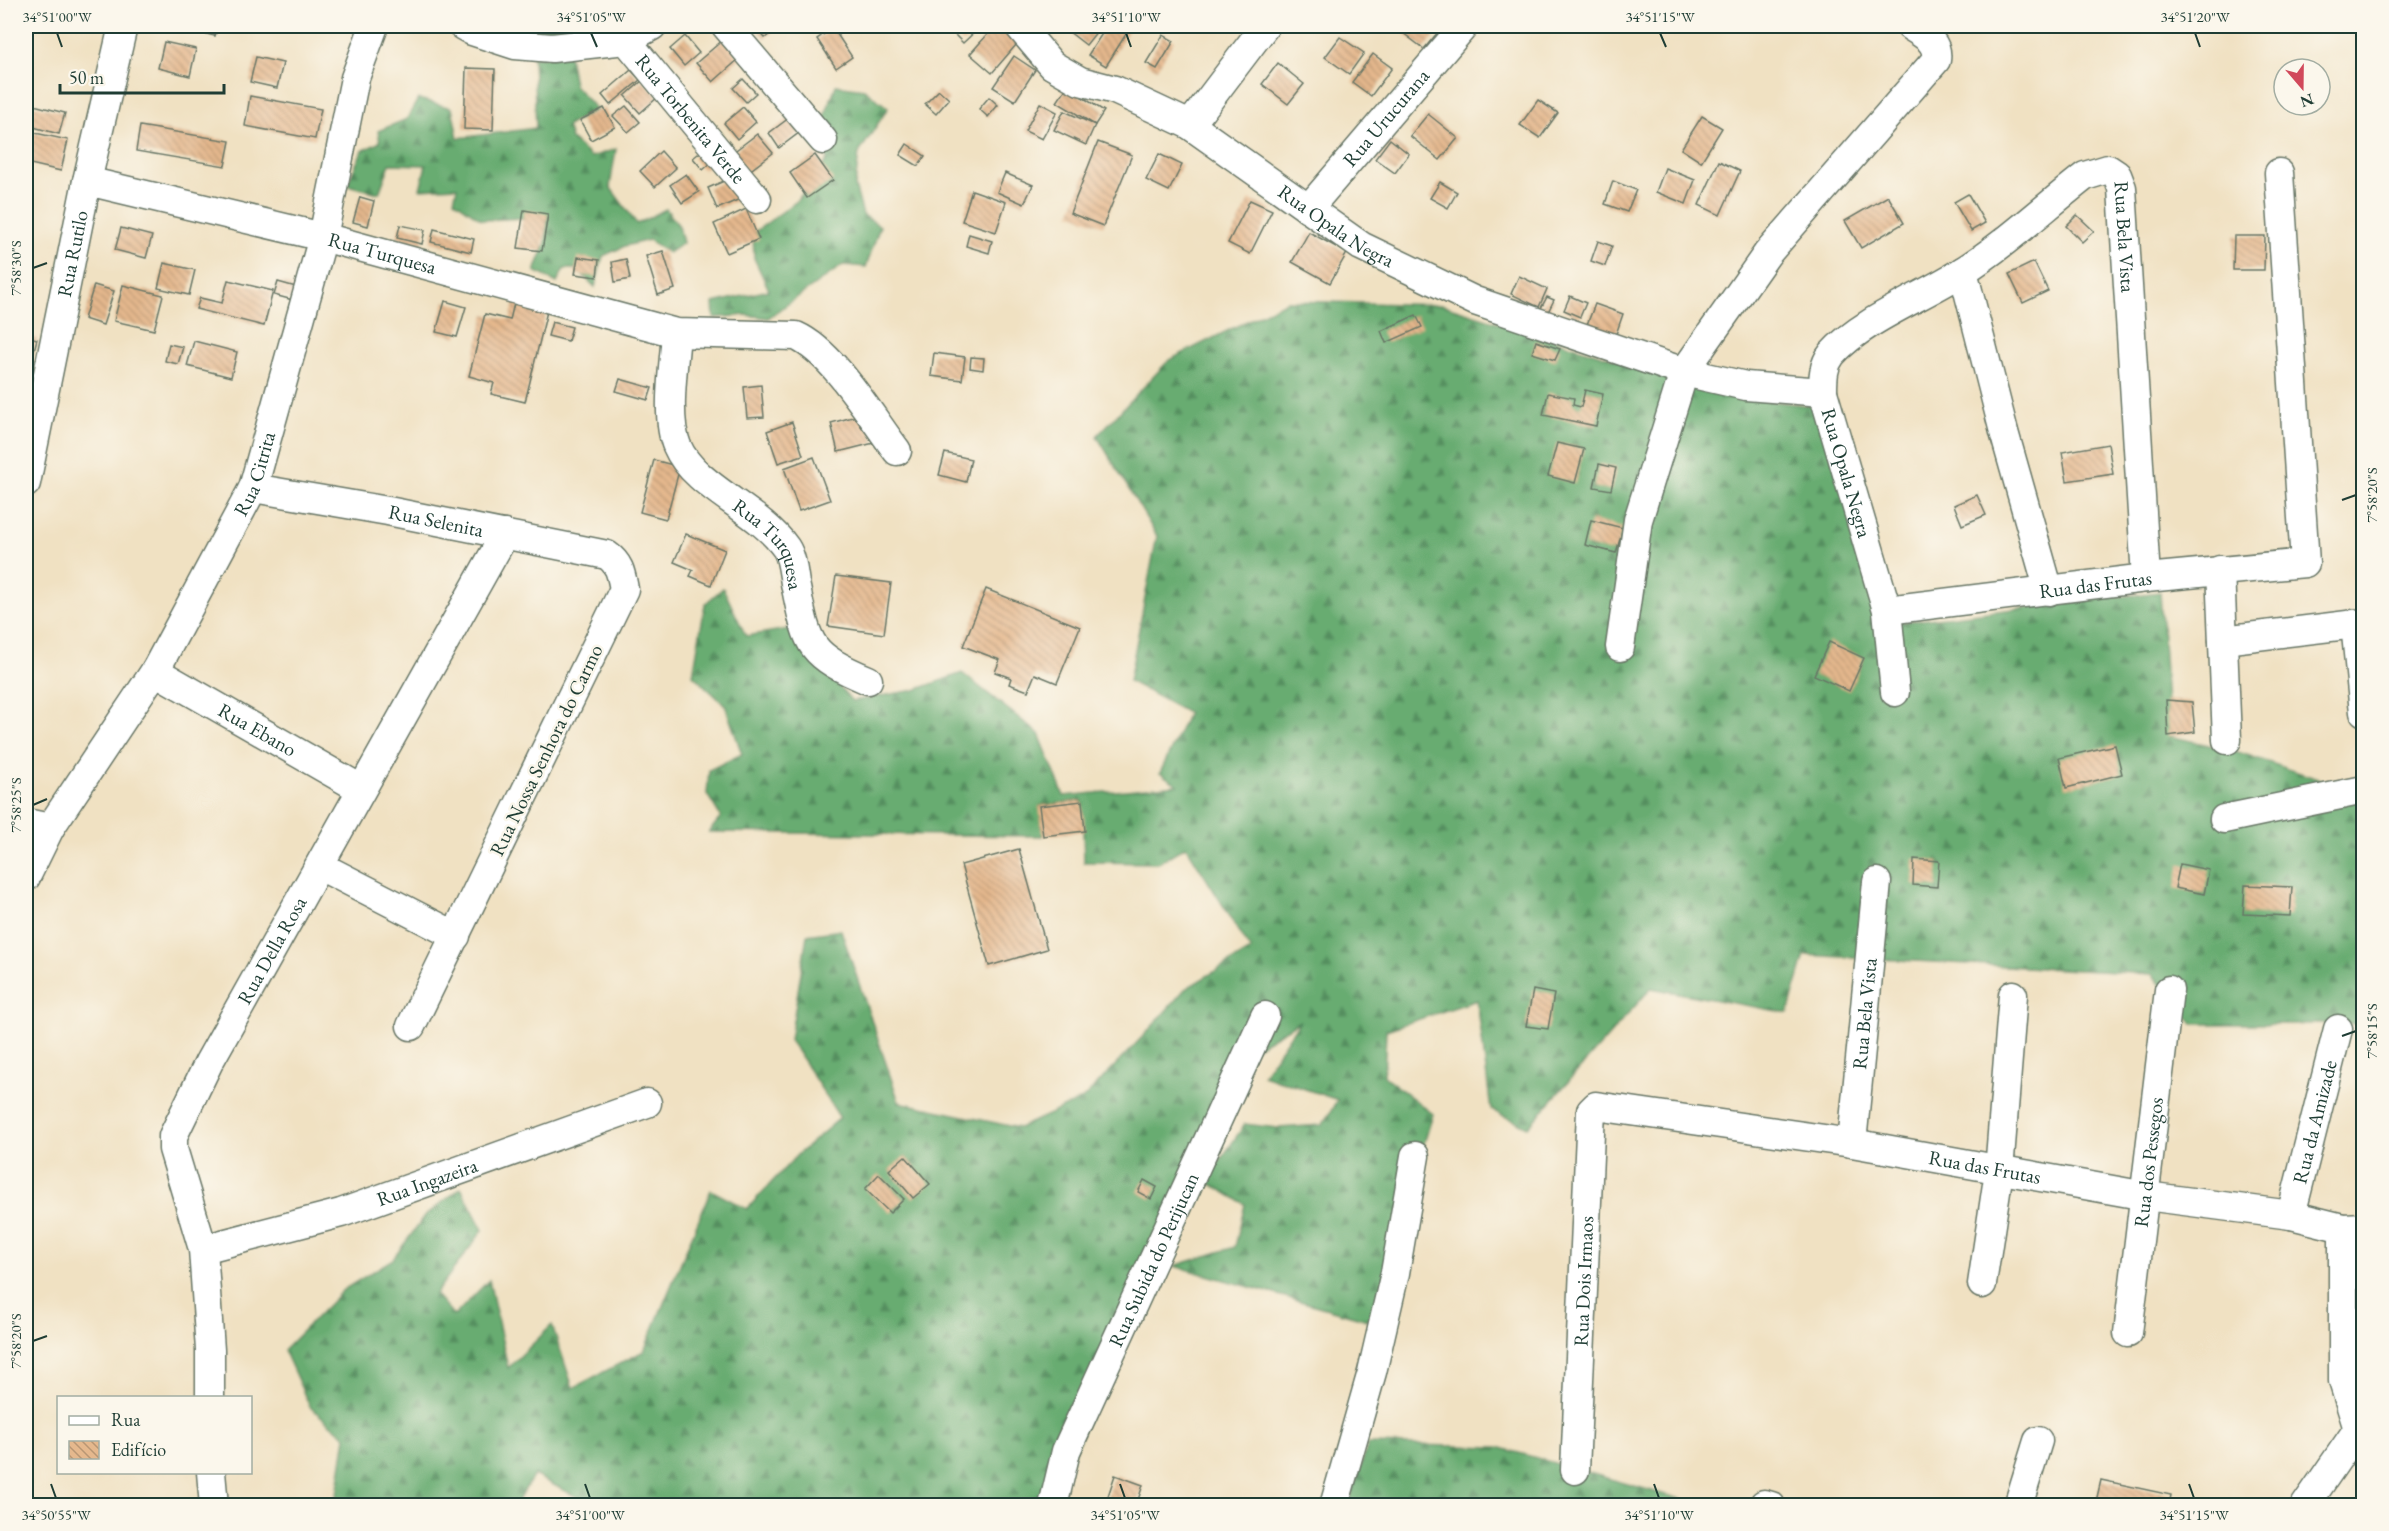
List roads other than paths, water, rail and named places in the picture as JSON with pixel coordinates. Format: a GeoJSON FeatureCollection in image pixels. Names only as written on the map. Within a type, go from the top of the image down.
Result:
{"type":"FeatureCollection","features":[{"type":"Feature","properties":{"kind":"street","name":"Rua Rutilo"},"geometry":{"type":"LineString","coordinates":[[26,483],[87,181],[123,26]]}},
{"type":"Feature","properties":{"kind":"street","name":"Rua Citrita"},"geometry":{"type":"LineString","coordinates":[[26,877],[38,826],[154,671],[253,488],[323,237],[355,78],[374,26]]}},
{"type":"Feature","properties":{"kind":"street"},"geometry":{"type":"LineString","coordinates":[[463,26],[515,45],[552,48],[626,40],[652,26]]}},
{"type":"Feature","properties":{"kind":"street"},"geometry":{"type":"LineString","coordinates":[[726,26],[822,140]]}},
{"type":"Feature","properties":{"kind":"street","name":"Rua Opala Negra"},"geometry":{"type":"LineString","coordinates":[[1019,26],[1052,65],[1080,81],[1115,90],[1190,126],[1360,246],[1475,301],[1684,372],[1746,386],[1823,392],[1887,610],[1895,692]]}},
{"type":"Feature","properties":{"kind":"street"},"geometry":{"type":"LineString","coordinates":[[1190,126],[1265,26]]}},
{"type":"Feature","properties":{"kind":"street","name":"Rua Urucurana"},"geometry":{"type":"LineString","coordinates":[[1308,209],[1464,26]]}},
{"type":"Feature","properties":{"kind":"street"},"geometry":{"type":"LineString","coordinates":[[1620,647],[1638,520],[1684,372],[1767,254],[1936,60],[1937,52],[1934,42],[1910,26]]}},
{"type":"Feature","properties":{"kind":"street","name":"Rua Torbenita Verde"},"geometry":{"type":"LineString","coordinates":[[626,40],[757,199]]}},
{"type":"Feature","properties":{"kind":"street","name":"Rua Bela Vista"},"geometry":{"type":"LineString","coordinates":[[1823,392],[1822,374],[1830,356],[1842,343],[1914,297],[1963,271],[2085,176],[2108,169],[2117,175],[2121,188],[2146,578]]}},
{"type":"Feature","properties":{"kind":"street","name":"Rua das Frutas"},"geometry":{"type":"LineString","coordinates":[[1887,610],[2146,578],[2305,563],[2279,173]]}},
{"type":"Feature","properties":{"kind":"street","name":"Rua Turquesa"},"geometry":{"type":"LineString","coordinates":[[87,181],[323,237],[676,333],[796,336],[812,343],[829,360],[897,451]]}},
{"type":"Feature","properties":{"kind":"street"},"geometry":{"type":"LineString","coordinates":[[1963,271],[2004,432],[2049,591]]}},
{"type":"Feature","properties":{"kind":"street","name":"Rua Turquesa"},"geometry":{"type":"LineString","coordinates":[[676,333],[672,429],[677,447],[688,465],[774,532],[788,551],[804,629],[817,652],[832,665],[868,680]]}},
{"type":"Feature","properties":{"kind":"street","name":"Rua Selenita"},"geometry":{"type":"LineString","coordinates":[[253,488],[505,534],[607,555],[617,562]]}},
{"type":"Feature","properties":{"kind":"street","name":"Rua Della Rosa"},"geometry":{"type":"LineString","coordinates":[[210,1396],[210,1350],[204,1249],[176,1163],[173,1136],[209,1062],[505,534]]}},
{"type":"Feature","properties":{"kind":"street","name":"Rua Nossa Senhora do Carmo"},"geometry":{"type":"LineString","coordinates":[[411,1026],[624,589],[617,562]]}},
{"type":"Feature","properties":{"kind":"street"},"geometry":{"type":"LineString","coordinates":[[2220,570],[2227,740]]}},
{"type":"Feature","properties":{"kind":"street"},"geometry":{"type":"LineString","coordinates":[[2223,640],[2360,623],[2364,712]]}},
{"type":"Feature","properties":{"kind":"street","name":"Rua Ebano"},"geometry":{"type":"LineString","coordinates":[[154,671],[361,789]]}},
{"type":"Feature","properties":{"kind":"street"},"geometry":{"type":"LineString","coordinates":[[2224,819],[2364,790]]}},
{"type":"Feature","properties":{"kind":"street"},"geometry":{"type":"LineString","coordinates":[[320,866],[456,936]]}},
{"type":"Feature","properties":{"kind":"street","name":"Rua Bela Vista"},"geometry":{"type":"LineString","coordinates":[[1852,1143],[1877,882]]}},
{"type":"Feature","properties":{"kind":"street","name":"Rua dos Pessegos"},"geometry":{"type":"LineString","coordinates":[[2128,1333],[2169,990]]}},
{"type":"Feature","properties":{"kind":"street"},"geometry":{"type":"LineString","coordinates":[[1982,1284],[1999,1171],[2013,995]]}},
{"type":"Feature","properties":{"kind":"street","name":"Rua Subida do Perijucan"},"geometry":{"type":"LineString","coordinates":[[1053,1506],[1066,1451],[1265,1016]]}},
{"type":"Feature","properties":{"kind":"street","name":"Rua da Amizade"},"geometry":{"type":"LineString","coordinates":[[2291,1215],[2338,1029]]}},
{"type":"Feature","properties":{"kind":"street","name":"Rua Ingazeira"},"geometry":{"type":"LineString","coordinates":[[204,1249],[341,1213],[647,1104]]}},
{"type":"Feature","properties":{"kind":"street","name":"Rua Dois Irmaos"},"geometry":{"type":"LineString","coordinates":[[1575,1470],[1591,1111],[1596,1106],[1607,1106]]}},
{"type":"Feature","properties":{"kind":"street","name":"Rua das Frutas"},"geometry":{"type":"LineString","coordinates":[[1607,1106],[1852,1143],[2146,1196],[2291,1215],[2356,1227]]}},
{"type":"Feature","properties":{"kind":"street"},"geometry":{"type":"LineString","coordinates":[[1334,1506],[1372,1372],[1395,1273],[1415,1156]]}},
{"type":"Feature","properties":{"kind":"street"},"geometry":{"type":"LineString","coordinates":[[2305,1506],[2362,1423],[2343,1381],[2356,1227]]}},
{"type":"Feature","properties":{"kind":"street"},"geometry":{"type":"LineString","coordinates":[[2018,1506],[2038,1441]]}},
{"type":"Feature","properties":{"kind":"street"},"geometry":{"type":"LineString","coordinates":[[211,1474],[214,1506]]}}]}
